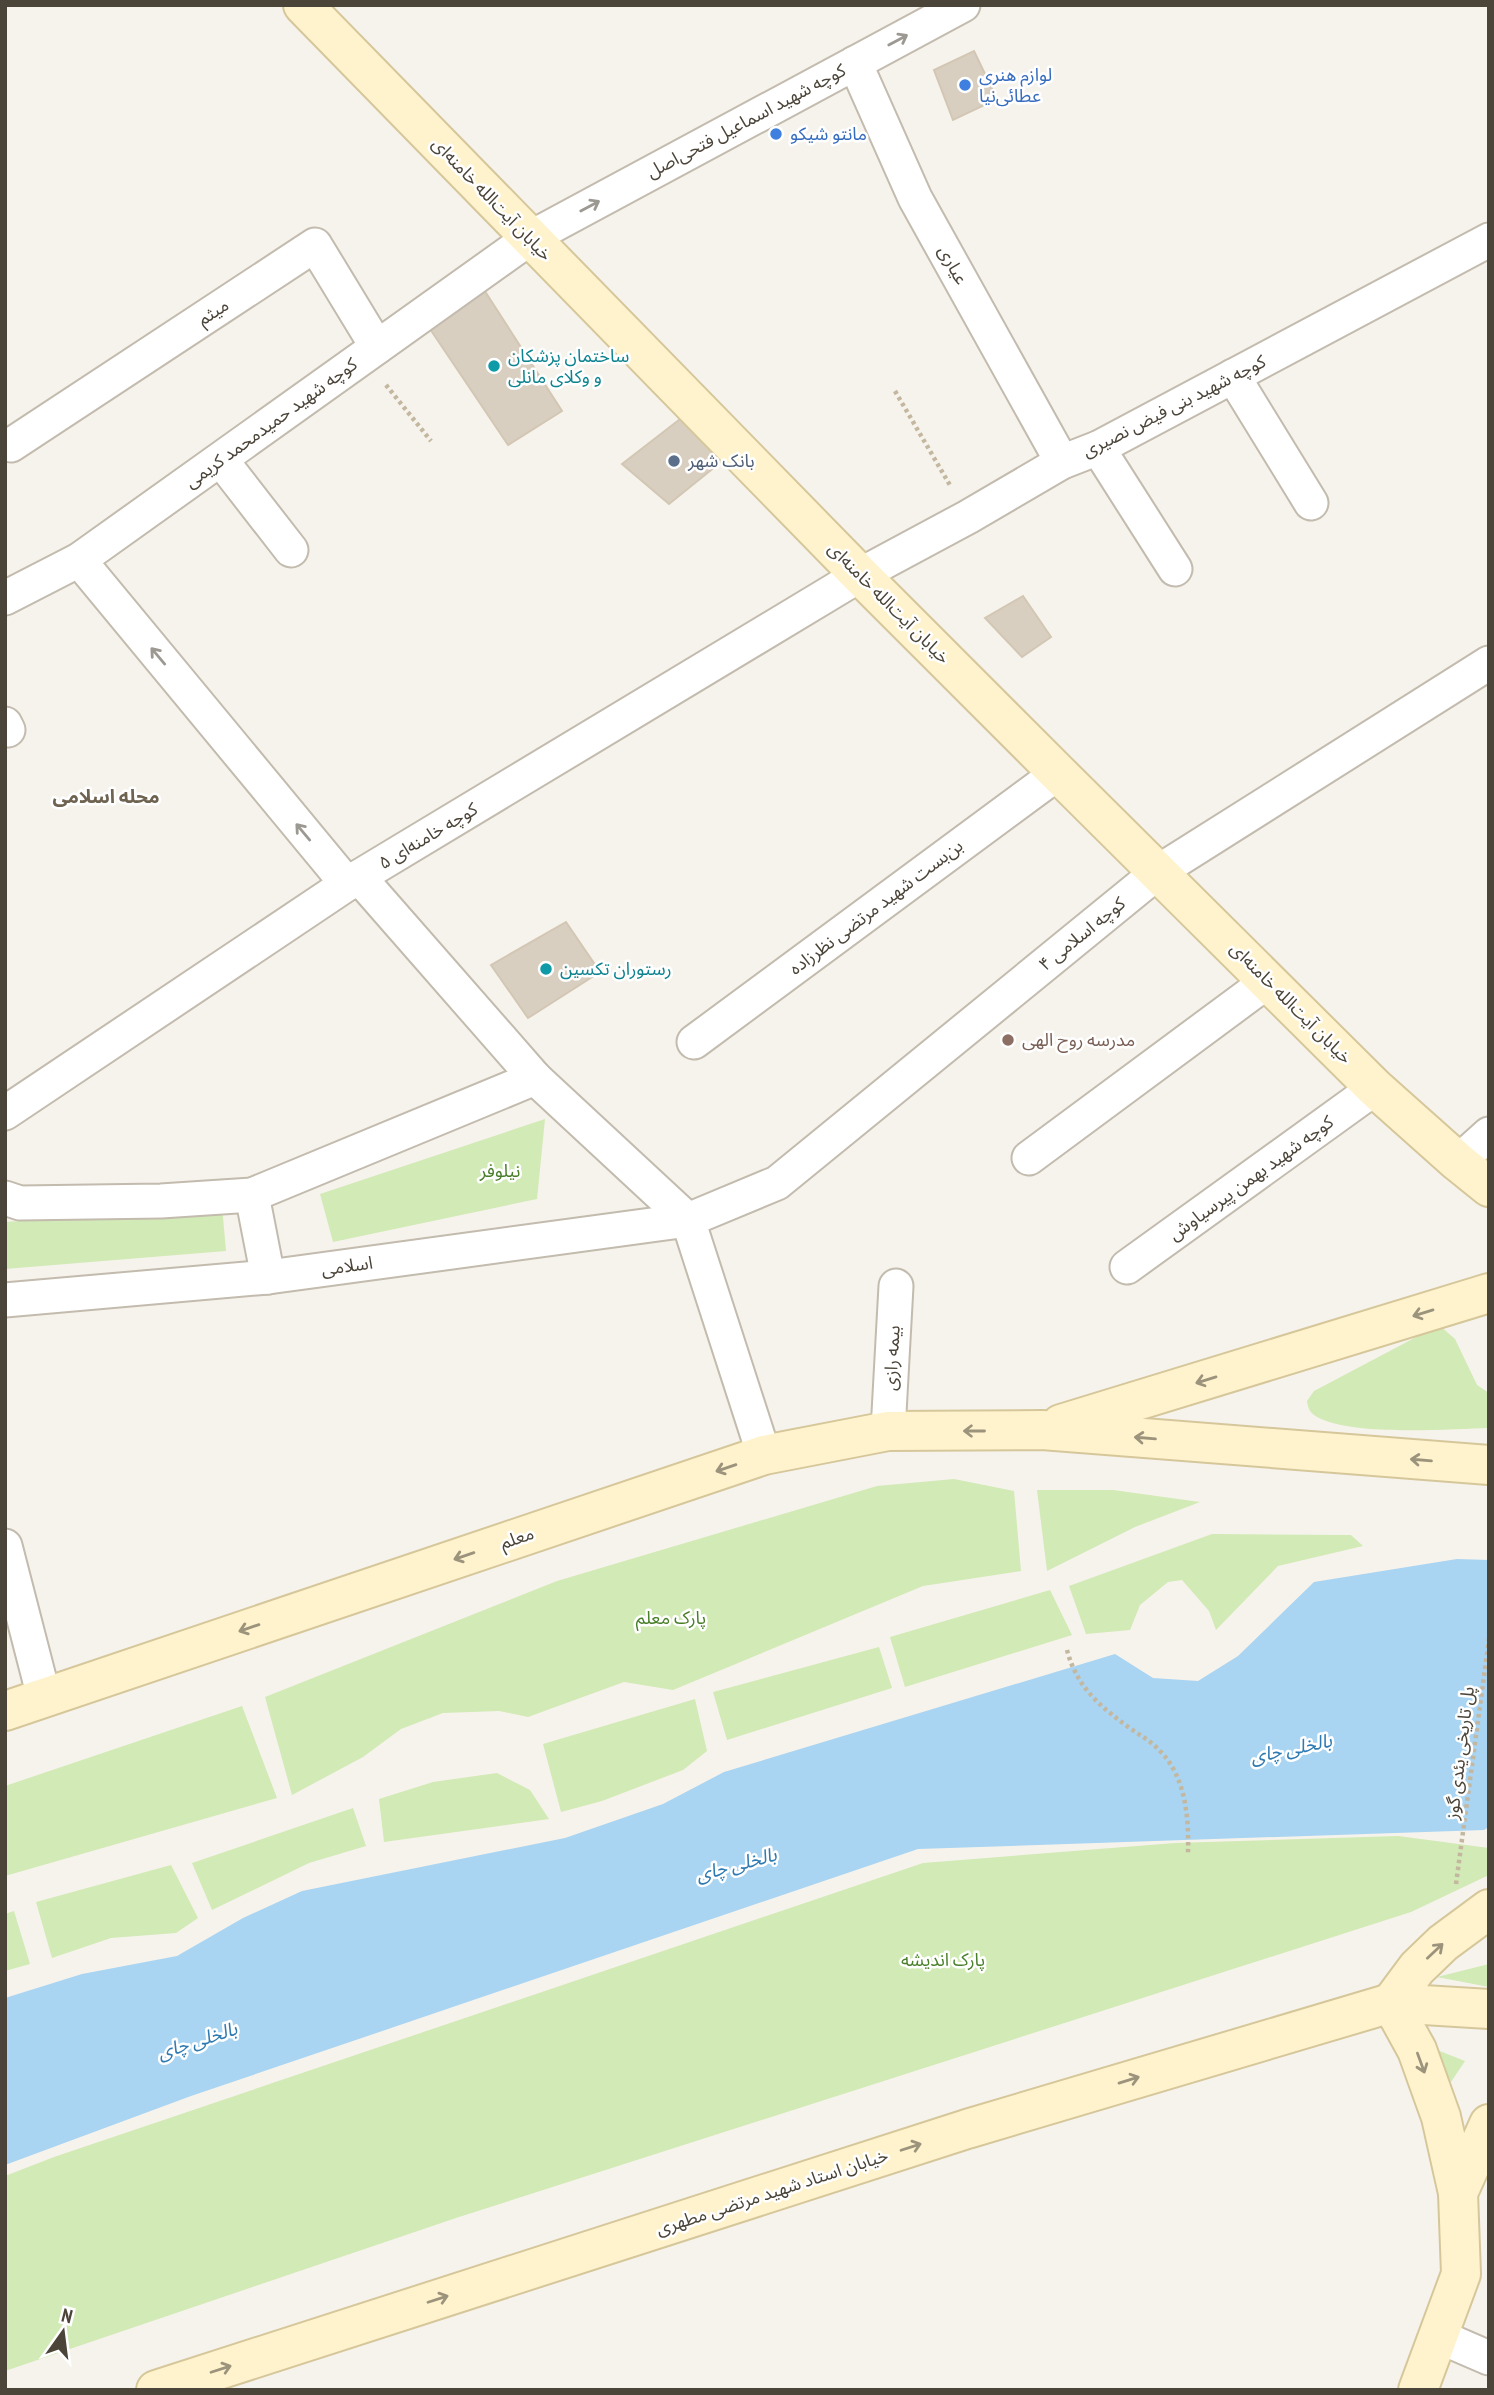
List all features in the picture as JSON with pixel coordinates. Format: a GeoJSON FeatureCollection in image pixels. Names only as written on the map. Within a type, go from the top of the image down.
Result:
{"type":"FeatureCollection","features":[{"type":"Feature","properties":{"kind":"main road","name":"خیابان آیت‌الله خامنه‌ای"},"geometry":{"type":"LineString","coordinates":[[303,5],[860,575],[1058,773],[1375,1088],[1489,1186]]}},
{"type":"Feature","properties":{"kind":"main road"},"geometry":{"type":"LineString","coordinates":[[1042,1430],[1489,1293]]}},
{"type":"Feature","properties":{"kind":"main road","name":"معلم"},"geometry":{"type":"LineString","coordinates":[[5,1711],[764,1455],[888,1431],[1042,1430]]}},
{"type":"Feature","properties":{"kind":"main road"},"geometry":{"type":"LineString","coordinates":[[1042,1430],[1489,1465]]}},
{"type":"Feature","properties":{"kind":"main road"},"geometry":{"type":"LineString","coordinates":[[1391,2003],[1417,1968],[1443,1943],[1489,1909]]}},
{"type":"Feature","properties":{"kind":"main road"},"geometry":{"type":"LineString","coordinates":[[1391,2003],[1489,2009]]}},
{"type":"Feature","properties":{"kind":"main road"},"geometry":{"type":"LineString","coordinates":[[1391,2003],[1416,2050],[1441,2117],[1458,2193],[1461,2274],[1418,2390]]}},
{"type":"Feature","properties":{"kind":"main road","name":"خیابان استاد شهید مرتضی مطهری"},"geometry":{"type":"LineString","coordinates":[[156,2390],[967,2129],[1391,2003]]}},
{"type":"Feature","properties":{"kind":"main road"},"geometry":{"type":"LineString","coordinates":[[1458,2193],[1489,2124]]}},
{"type":"Feature","properties":{"kind":"main road"},"geometry":{"type":"LineString","coordinates":[[1461,2274],[1489,2245]]}},
{"type":"Feature","properties":{"kind":"street","name":"کوچه شهید اسماعیل فتحی‌اصل"},"geometry":{"type":"LineString","coordinates":[[530,238],[963,5]]}},
{"type":"Feature","properties":{"kind":"street","name":"عیاری"},"geometry":{"type":"LineString","coordinates":[[855,63],[915,198],[1062,462]]}},
{"type":"Feature","properties":{"kind":"street","name":"کوچه شهید حمیدمحمد کریمی"},"geometry":{"type":"LineString","coordinates":[[5,598],[79,560],[530,238]]}},
{"type":"Feature","properties":{"kind":"street","name":"کوچه شهید بنی فیض نصیری"},"geometry":{"type":"LineString","coordinates":[[860,575],[968,517],[1062,462],[1098,448],[1489,240]]}},
{"type":"Feature","properties":{"kind":"street","name":"میثم"},"geometry":{"type":"LineString","coordinates":[[11,445],[315,245],[370,352]]}},
{"type":"Feature","properties":{"kind":"street"},"geometry":{"type":"LineString","coordinates":[[1233,376],[1311,503]]}},
{"type":"Feature","properties":{"kind":"street"},"geometry":{"type":"LineString","coordinates":[[1098,448],[1175,569]]}},
{"type":"Feature","properties":{"kind":"street"},"geometry":{"type":"LineString","coordinates":[[220,460],[291,550]]}},
{"type":"Feature","properties":{"kind":"street"},"geometry":{"type":"LineString","coordinates":[[79,560],[353,881],[535,1077],[688,1220],[764,1455]]}},
{"type":"Feature","properties":{"kind":"street","name":"کوچه خامنه‌ای ۵"},"geometry":{"type":"LineString","coordinates":[[5,1113],[353,881],[860,575]]}},
{"type":"Feature","properties":{"kind":"street","name":"کوچه اسلامی ۴"},"geometry":{"type":"LineString","coordinates":[[688,1220],[777,1183],[1158,872],[1489,663]]}},
{"type":"Feature","properties":{"kind":"street","name":"بن‌بست شهید مرتضی نظرزاده"},"geometry":{"type":"LineString","coordinates":[[694,1042],[1058,773]]}},
{"type":"Feature","properties":{"kind":"street"},"geometry":{"type":"LineString","coordinates":[[1028,1158],[1268,981]]}},
{"type":"Feature","properties":{"kind":"street"},"geometry":{"type":"LineString","coordinates":[[5,1198],[20,1203],[161,1201],[252,1195],[535,1077]]}},
{"type":"Feature","properties":{"kind":"street","name":"کوچه شهید بهمن پیرسیاوش"},"geometry":{"type":"LineString","coordinates":[[1127,1268],[1375,1088]]}},
{"type":"Feature","properties":{"kind":"street"},"geometry":{"type":"LineString","coordinates":[[1458,1162],[1489,1134]]}},
{"type":"Feature","properties":{"kind":"street"},"geometry":{"type":"LineString","coordinates":[[252,1195],[268,1277]]}},
{"type":"Feature","properties":{"kind":"street","name":"اسلامی"},"geometry":{"type":"LineString","coordinates":[[5,1300],[268,1277],[688,1220]]}},
{"type":"Feature","properties":{"kind":"street","name":"بیمه رازی"},"geometry":{"type":"LineString","coordinates":[[888,1431],[896,1286]]}},
{"type":"Feature","properties":{"kind":"street"},"geometry":{"type":"LineString","coordinates":[[5,1546],[44,1697]]}},
{"type":"Feature","properties":{"kind":"street"},"geometry":{"type":"LineString","coordinates":[[1438,2336],[1489,2358]]}},
{"type":"Feature","properties":{"kind":"path"},"geometry":{"type":"LineString","coordinates":[[370,352],[431,441]]}},
{"type":"Feature","properties":{"kind":"path"},"geometry":{"type":"LineString","coordinates":[[895,391],[968,517]]}},
{"type":"Feature","properties":{"kind":"path","name":"پل تاریخی یئدی گوز"},"geometry":{"type":"LineString","coordinates":[[1458,1872],[1489,1639]]}},
{"type":"Feature","properties":{"kind":"path"},"geometry":{"type":"LineString","coordinates":[[1067,1650],[1079,1681],[1091,1697],[1107,1713],[1161,1751],[1170,1764],[1185,1802],[1189,1828],[1188,1853]]}},
{"type":"Feature","properties":{"kind":"green space","name":"نیلوفر"},"geometry":{"type":"Polygon","coordinates":[[[545,1119],[537,1199],[333,1242],[320,1194],[545,1119]]]}},
{"type":"Feature","properties":{"kind":"green space"},"geometry":{"type":"Polygon","coordinates":[[[222,1206],[226,1251],[5,1269],[5,1222],[222,1206]]]}},
{"type":"Feature","properties":{"kind":"green space"},"geometry":{"type":"Polygon","coordinates":[[[1439,1325],[1455,1339],[1477,1385],[1489,1393],[1489,1428],[1373,1429],[1329,1422],[1310,1410],[1307,1401],[1314,1391],[1439,1325]]]}},
{"type":"Feature","properties":{"kind":"green space","name":"پارک معلم"},"geometry":{"type":"Polygon","coordinates":[[[954,1479],[1014,1491],[1021,1571],[923,1586],[673,1690],[624,1682],[528,1717],[499,1711],[443,1713],[401,1729],[363,1757],[292,1795],[265,1697],[557,1581],[877,1486],[954,1479]]]}},
{"type":"Feature","properties":{"kind":"green space"},"geometry":{"type":"Polygon","coordinates":[[[1037,1490],[1113,1490],[1200,1502],[1135,1527],[1047,1571],[1037,1490]]]}},
{"type":"Feature","properties":{"kind":"green space"},"geometry":{"type":"Polygon","coordinates":[[[1212,1534],[1351,1535],[1363,1546],[1278,1566],[1216,1630],[1209,1611],[1182,1580],[1168,1582],[1140,1605],[1130,1630],[1086,1634],[1069,1586],[1212,1534]]]}},
{"type":"Feature","properties":{"kind":"green space"},"geometry":{"type":"Polygon","coordinates":[[[1050,1590],[1072,1635],[905,1687],[890,1637],[1050,1590]]]}},
{"type":"Feature","properties":{"kind":"green space"},"geometry":{"type":"Polygon","coordinates":[[[879,1647],[892,1688],[727,1740],[713,1692],[879,1647]]]}},
{"type":"Feature","properties":{"kind":"green space"},"geometry":{"type":"Polygon","coordinates":[[[695,1699],[707,1751],[683,1770],[602,1801],[561,1812],[543,1744],[695,1699]]]}},
{"type":"Feature","properties":{"kind":"green space"},"geometry":{"type":"Polygon","coordinates":[[[242,1706],[277,1798],[5,1876],[5,1786],[242,1706]]]}},
{"type":"Feature","properties":{"kind":"green space"},"geometry":{"type":"Polygon","coordinates":[[[497,1773],[530,1790],[549,1819],[384,1842],[379,1799],[433,1782],[497,1773]]]}},
{"type":"Feature","properties":{"kind":"green space"},"geometry":{"type":"Polygon","coordinates":[[[353,1808],[366,1846],[309,1863],[212,1910],[192,1863],[353,1808]]]}},
{"type":"Feature","properties":{"kind":"green space","name":"پارک اندیشه"},"geometry":{"type":"Polygon","coordinates":[[[1398,1836],[1489,1848],[1489,1875],[1411,1912],[459,2217],[5,2371],[5,2176],[54,2157],[923,1863],[1175,1843],[1398,1836]]]}},
{"type":"Feature","properties":{"kind":"green space"},"geometry":{"type":"Polygon","coordinates":[[[171,1865],[198,1918],[176,1933],[111,1938],[52,1958],[36,1902],[171,1865]]]}},
{"type":"Feature","properties":{"kind":"green space"},"geometry":{"type":"Polygon","coordinates":[[[14,1911],[30,1964],[5,1971],[5,1914],[14,1911]]]}},
{"type":"Feature","properties":{"kind":"green space"},"geometry":{"type":"Polygon","coordinates":[[[1489,1964],[1489,1987],[1437,1977],[1489,1964]]]}},
{"type":"Feature","properties":{"kind":"green space"},"geometry":{"type":"Polygon","coordinates":[[[1432,2048],[1465,2061],[1451,2082],[1432,2048]]]}},
{"type":"Feature","properties":{"kind":"water","name":"بالخلی چای"},"geometry":{"type":"Polygon","coordinates":[[[1457,1559],[1489,1560],[1489,1827],[1484,1830],[918,1849],[191,2096],[5,2165],[5,1998],[82,1974],[177,1956],[243,1918],[302,1891],[565,1838],[663,1804],[724,1772],[1115,1654],[1153,1678],[1198,1681],[1238,1656],[1314,1582],[1457,1559]]]}},
{"type":"Feature","properties":{"kind":"building","name":"لوازم هنری عطائی‌نیا"},"geometry":{"type":"Polygon","coordinates":[[[974,51],[997,99],[953,120],[934,70],[974,51]]]}},
{"type":"Feature","properties":{"kind":"building","name":"ساختمان پزشکان و وکلای مانلی"},"geometry":{"type":"Polygon","coordinates":[[[479,282],[562,411],[508,445],[424,320],[479,282]]]}},
{"type":"Feature","properties":{"kind":"building","name":"بانک شهر"},"geometry":{"type":"Polygon","coordinates":[[[684,416],[726,458],[669,504],[622,464],[684,416]]]}},
{"type":"Feature","properties":{"kind":"building"},"geometry":{"type":"Polygon","coordinates":[[[1023,596],[1051,637],[1022,657],[985,618],[1023,596]]]}},
{"type":"Feature","properties":{"kind":"building","name":"رستوران تکسین"},"geometry":{"type":"Polygon","coordinates":[[[566,922],[600,972],[528,1018],[491,965],[566,922]]]}},
{"type":"Feature","properties":{"kind":"place","name":"لوازم هنری عطائی‌نیا"},"geometry":{"type":"Point","coordinates":[965,85]}},
{"type":"Feature","properties":{"kind":"place","name":"مانتو شیکو"},"geometry":{"type":"Point","coordinates":[776,134]}},
{"type":"Feature","properties":{"kind":"place","name":"ساختمان پزشکان و وکلای مانلی"},"geometry":{"type":"Point","coordinates":[494,366]}},
{"type":"Feature","properties":{"kind":"place","name":"بانک شهر"},"geometry":{"type":"Point","coordinates":[674,461]}},
{"type":"Feature","properties":{"kind":"place","name":"رستوران تکسین"},"geometry":{"type":"Point","coordinates":[546,969]}},
{"type":"Feature","properties":{"kind":"place","name":"مدرسه روح الهی"},"geometry":{"type":"Point","coordinates":[1008,1040]}},
{"type":"Feature","properties":{"kind":"district","name":"محله اسلامی"},"geometry":{"type":"Point","coordinates":[106,796]}}]}
